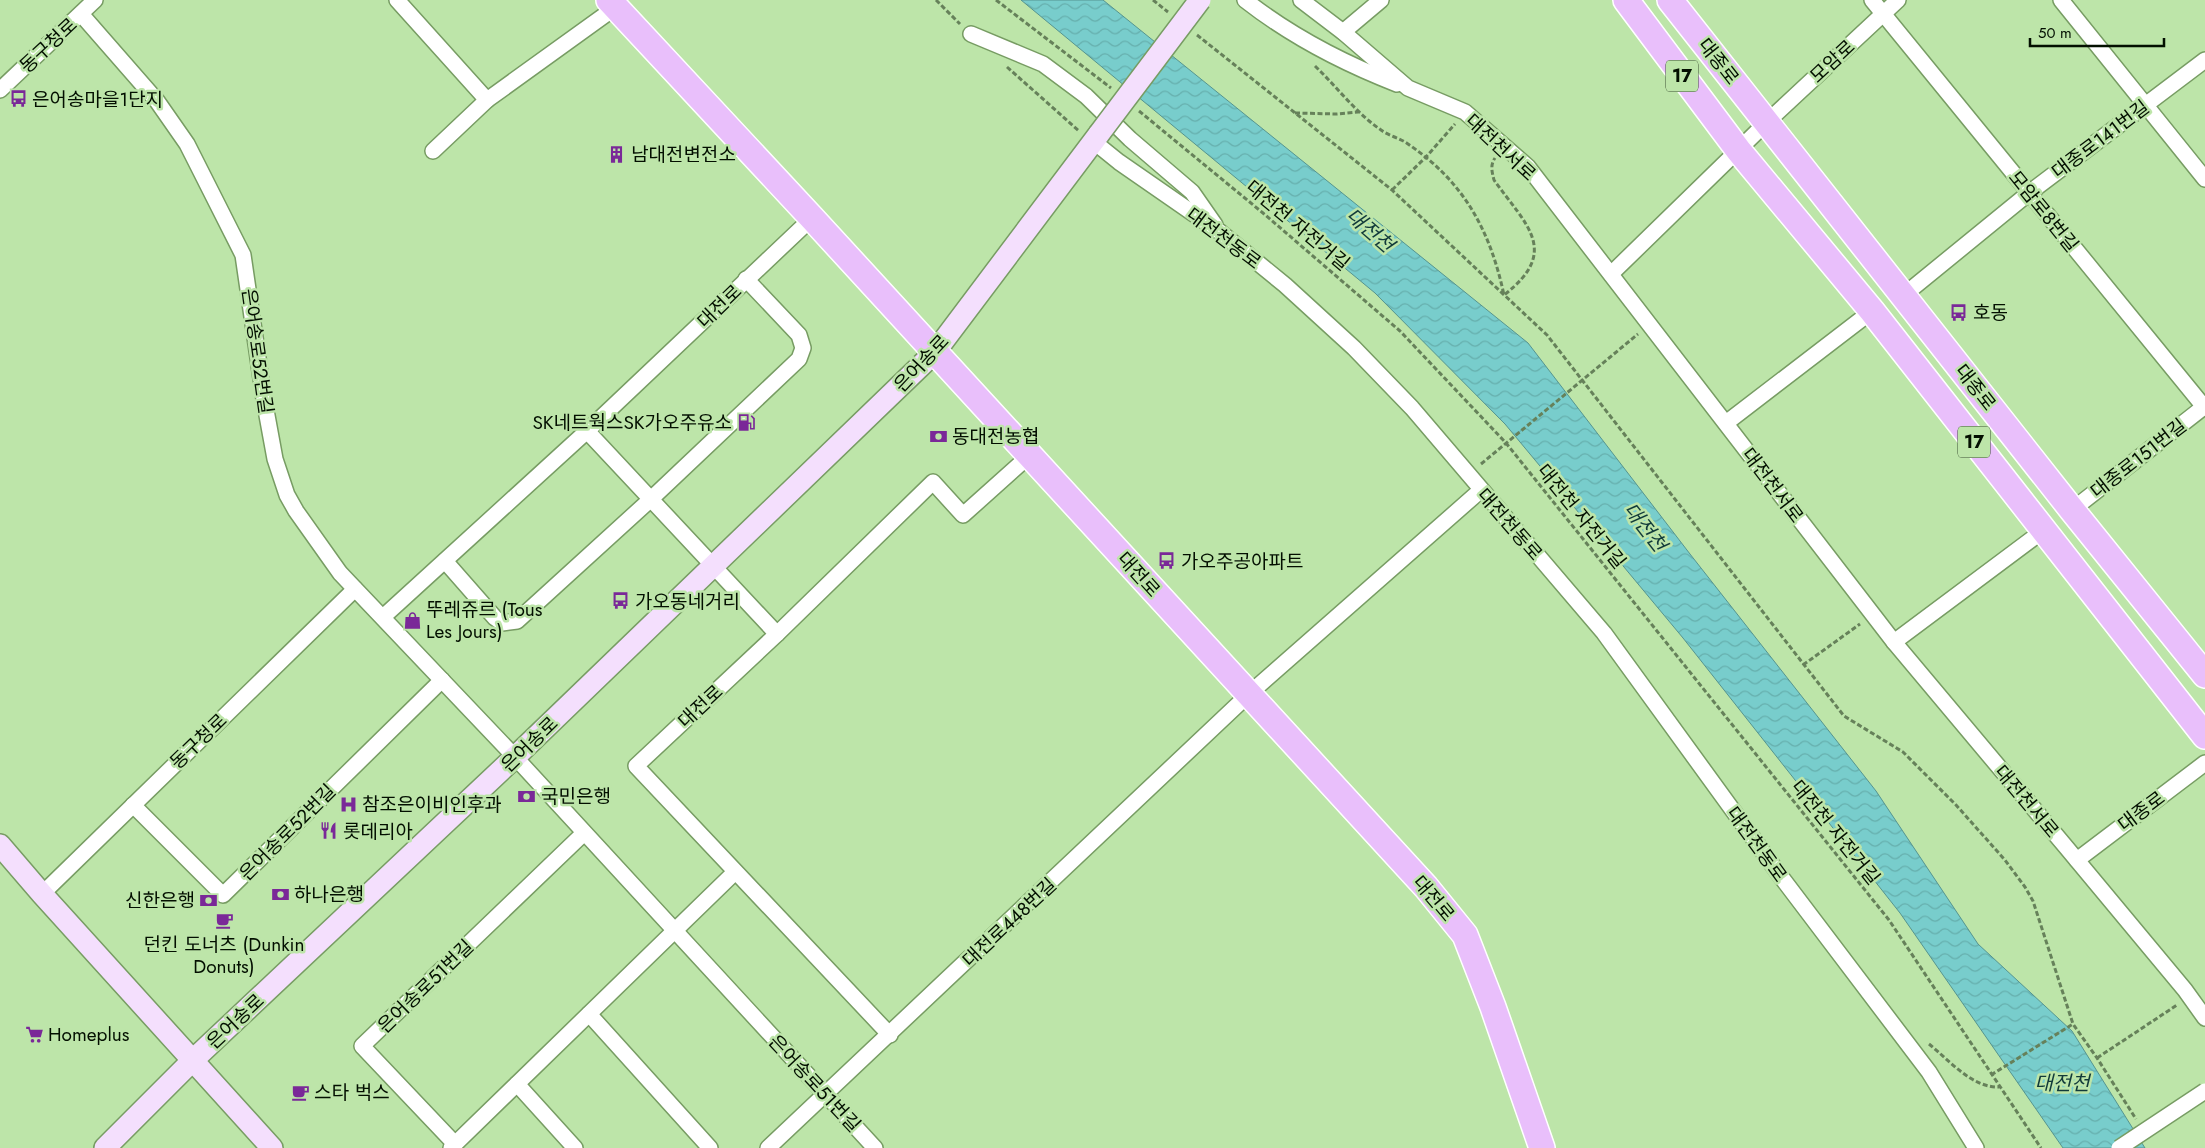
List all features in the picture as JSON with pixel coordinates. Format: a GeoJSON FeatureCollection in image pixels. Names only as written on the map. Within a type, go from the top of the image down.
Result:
{"type":"FeatureCollection","features":[{"type":"Feature","properties":{"kind":"main road","name":"은어송로"},"geometry":{"type":"LineString","coordinates":[[105,1148],[192,1061],[516,757],[935,352],[1200,0]]}},
{"type":"Feature","properties":{"kind":"main road","name":"대종로"},"geometry":{"type":"LineString","coordinates":[[1626,0],[1738,151],[1872,311],[2205,736]]}},
{"type":"Feature","properties":{"kind":"main road","name":"대종로"},"geometry":{"type":"LineString","coordinates":[[1670,0],[2072,510],[2205,675]]}},
{"type":"Feature","properties":{"kind":"main road","name":"대전로"},"geometry":{"type":"LineString","coordinates":[[612,4],[1030,454],[1426,887],[1465,935],[1493,1007],[1542,1148]]}},
{"type":"Feature","properties":{"kind":"main road"},"geometry":{"type":"LineString","coordinates":[[0,845],[272,1148]]}},
{"type":"Feature","properties":{"kind":"street","name":"동구청로"},"geometry":{"type":"LineString","coordinates":[[0,90],[95,0]]}},
{"type":"Feature","properties":{"kind":"street"},"geometry":{"type":"LineString","coordinates":[[397,0],[487,100]]}},
{"type":"Feature","properties":{"kind":"street"},"geometry":{"type":"LineString","coordinates":[[1245,0],[1310,44],[1361,70],[1408,88]]}},
{"type":"Feature","properties":{"kind":"street","name":"대전천서로"},"geometry":{"type":"LineString","coordinates":[[1301,0],[1343,32],[1408,88],[1465,112],[1528,167],[1894,642],[2077,860],[2190,997],[2205,1018]]}},
{"type":"Feature","properties":{"kind":"street"},"geometry":{"type":"LineString","coordinates":[[1343,32],[1381,0]]}},
{"type":"Feature","properties":{"kind":"street","name":"모암로8번길"},"geometry":{"type":"LineString","coordinates":[[1872,0],[2205,407]]}},
{"type":"Feature","properties":{"kind":"street","name":"모암로"},"geometry":{"type":"LineString","coordinates":[[1767,122],[1898,0]]}},
{"type":"Feature","properties":{"kind":"street"},"geometry":{"type":"LineString","coordinates":[[2061,0],[2205,179]]}},
{"type":"Feature","properties":{"kind":"street","name":"대전로"},"geometry":{"type":"LineString","coordinates":[[433,151],[487,100],[612,4]]}},
{"type":"Feature","properties":{"kind":"street","name":"은어송로52번길"},"geometry":{"type":"LineString","coordinates":[[81,14],[157,101],[187,144],[243,255],[264,399],[275,459],[287,495],[296,511],[355,589],[516,757]]}},
{"type":"Feature","properties":{"kind":"street"},"geometry":{"type":"LineString","coordinates":[[971,34],[1043,64],[1086,96],[1130,139],[1192,192],[1220,232]]}},
{"type":"Feature","properties":{"kind":"street","name":"대종로141번길"},"geometry":{"type":"LineString","coordinates":[[1904,295],[2029,193],[2205,60]]}},
{"type":"Feature","properties":{"kind":"street"},"geometry":{"type":"LineString","coordinates":[[1611,274],[1767,122]]}},
{"type":"Feature","properties":{"kind":"street","name":"대전천동로"},"geometry":{"type":"LineString","coordinates":[[1096,138],[1119,162],[1220,232],[1286,285],[1354,348],[1412,408],[1604,633],[1782,878],[1929,1072],[1976,1148]]}},
{"type":"Feature","properties":{"kind":"street","name":"대전로"},"geometry":{"type":"LineString","coordinates":[[383,617],[587,431],[812,218]]}},
{"type":"Feature","properties":{"kind":"street"},"geometry":{"type":"LineString","coordinates":[[445,561],[494,618],[502,623],[516,621],[650,499],[799,358],[803,348],[799,335],[746,279]]}},
{"type":"Feature","properties":{"kind":"street"},"geometry":{"type":"LineString","coordinates":[[1726,423],[1872,311]]}},
{"type":"Feature","properties":{"kind":"street","name":"대종로151번길"},"geometry":{"type":"LineString","coordinates":[[2072,510],[2205,407]]}},
{"type":"Feature","properties":{"kind":"street"},"geometry":{"type":"LineString","coordinates":[[587,431],[777,634]]}},
{"type":"Feature","properties":{"kind":"street","name":"대전로"},"geometry":{"type":"LineString","coordinates":[[890,1035],[636,766],[777,634],[933,482],[963,515],[1030,454]]}},
{"type":"Feature","properties":{"kind":"street"},"geometry":{"type":"LineString","coordinates":[[1249,694],[1481,490]]}},
{"type":"Feature","properties":{"kind":"street"},"geometry":{"type":"LineString","coordinates":[[1894,642],[2044,530]]}},
{"type":"Feature","properties":{"kind":"street","name":"동구청로"},"geometry":{"type":"LineString","coordinates":[[42,894],[355,589]]}},
{"type":"Feature","properties":{"kind":"street","name":"은어송로52번길"},"geometry":{"type":"LineString","coordinates":[[133,805],[223,895],[442,680]]}},
{"type":"Feature","properties":{"kind":"street","name":"대전로448번길"},"geometry":{"type":"LineString","coordinates":[[768,1148],[890,1035],[1249,694]]}},
{"type":"Feature","properties":{"kind":"street","name":"은어송로51번길"},"geometry":{"type":"LineString","coordinates":[[516,757],[875,1148]]}},
{"type":"Feature","properties":{"kind":"street","name":"대종로"},"geometry":{"type":"LineString","coordinates":[[2077,860],[2205,762]]}},
{"type":"Feature","properties":{"kind":"street","name":"은어송로51번길"},"geometry":{"type":"LineString","coordinates":[[584,833],[362,1046],[453,1146],[735,872]]}},
{"type":"Feature","properties":{"kind":"street"},"geometry":{"type":"LineString","coordinates":[[589,1014],[710,1148]]}},
{"type":"Feature","properties":{"kind":"street"},"geometry":{"type":"LineString","coordinates":[[517,1084],[575,1148]]}},
{"type":"Feature","properties":{"kind":"street"},"geometry":{"type":"LineString","coordinates":[[2119,1148],[2205,1091]]}},
{"type":"Feature","properties":{"kind":"path"},"geometry":{"type":"LineString","coordinates":[[936,0],[971,34]]}},
{"type":"Feature","properties":{"kind":"path"},"geometry":{"type":"LineString","coordinates":[[996,0],[1112,89]]}},
{"type":"Feature","properties":{"kind":"path"},"geometry":{"type":"LineString","coordinates":[[1153,0],[1173,16]]}},
{"type":"Feature","properties":{"kind":"path"},"geometry":{"type":"LineString","coordinates":[[1195,34],[1392,190],[1547,335],[1844,716],[1903,752],[1956,805],[2013,869],[2033,901],[2072,1024],[2097,1058],[2139,1124]]}},
{"type":"Feature","properties":{"kind":"path"},"geometry":{"type":"LineString","coordinates":[[1000,61],[1067,121],[1096,138]]}},
{"type":"Feature","properties":{"kind":"path"},"geometry":{"type":"LineString","coordinates":[[1312,63],[1359,112],[1382,131],[1406,143],[1426,157],[1447,176],[1470,206],[1488,238],[1498,267],[1504,294]]}},
{"type":"Feature","properties":{"kind":"path","name":"대전천 자전거길"},"geometry":{"type":"LineString","coordinates":[[1135,108],[1263,213],[1400,331],[1506,443],[1889,920],[2041,1148]]}},
{"type":"Feature","properties":{"kind":"path"},"geometry":{"type":"LineString","coordinates":[[1294,113],[1337,114],[1359,112]]}},
{"type":"Feature","properties":{"kind":"path"},"geometry":{"type":"LineString","coordinates":[[1392,190],[1426,157],[1465,112]]}},
{"type":"Feature","properties":{"kind":"path"},"geometry":{"type":"LineString","coordinates":[[1502,144],[1492,162],[1494,180],[1530,232],[1536,250],[1534,261],[1528,272],[1504,294]]}},
{"type":"Feature","properties":{"kind":"path"},"geometry":{"type":"LineString","coordinates":[[1478,466],[1650,324]]}},
{"type":"Feature","properties":{"kind":"path"},"geometry":{"type":"LineString","coordinates":[[1803,665],[1873,615]]}},
{"type":"Feature","properties":{"kind":"path"},"geometry":{"type":"LineString","coordinates":[[2097,1058],[2190,997]]}},
{"type":"Feature","properties":{"kind":"path"},"geometry":{"type":"LineString","coordinates":[[1991,1075],[2072,1024]]}},
{"type":"Feature","properties":{"kind":"path"},"geometry":{"type":"LineString","coordinates":[[1922,1038],[1968,1076],[1983,1085],[1999,1087]]}},
{"type":"Feature","properties":{"kind":"water","name":"대전천"},"geometry":{"type":"Polygon","coordinates":[[[1021,0],[1103,0],[1528,343],[1690,554],[1876,791],[1978,944],[2072,1031],[2145,1148],[2063,1148],[1900,913],[1683,638],[1505,424],[1375,293],[1021,0]]]}},
{"type":"Feature","properties":{"kind":"place","name":"은어송마을1단지"},"geometry":{"type":"Point","coordinates":[18,99]}},
{"type":"Feature","properties":{"kind":"place","name":"남대전변전소"},"geometry":{"type":"Point","coordinates":[617,154]}},
{"type":"Feature","properties":{"kind":"place","name":"호동"},"geometry":{"type":"Point","coordinates":[1959,312]}},
{"type":"Feature","properties":{"kind":"place","name":"SK네트웍스SK가오주유소"},"geometry":{"type":"Point","coordinates":[746,422]}},
{"type":"Feature","properties":{"kind":"place","name":"동대전농협"},"geometry":{"type":"Point","coordinates":[938,436]}},
{"type":"Feature","properties":{"kind":"place","name":"가오주공아파트"},"geometry":{"type":"Point","coordinates":[1167,561]}},
{"type":"Feature","properties":{"kind":"place","name":"가오동네거리"},"geometry":{"type":"Point","coordinates":[621,601]}},
{"type":"Feature","properties":{"kind":"place","name":"뚜레쥬르 (Tous Les Jours)"},"geometry":{"type":"Point","coordinates":[412,620]}},
{"type":"Feature","properties":{"kind":"place","name":"국민은행"},"geometry":{"type":"Point","coordinates":[527,796]}},
{"type":"Feature","properties":{"kind":"place","name":"참조은이비인후과"},"geometry":{"type":"Point","coordinates":[348,804]}},
{"type":"Feature","properties":{"kind":"place","name":"롯데리아"},"geometry":{"type":"Point","coordinates":[329,831]}},
{"type":"Feature","properties":{"kind":"place","name":"하나은행"},"geometry":{"type":"Point","coordinates":[280,894]}},
{"type":"Feature","properties":{"kind":"place","name":"신한은행"},"geometry":{"type":"Point","coordinates":[209,900]}},
{"type":"Feature","properties":{"kind":"place","name":"던킨 도너츠 (Dunkin Donuts)"},"geometry":{"type":"Point","coordinates":[224,921]}},
{"type":"Feature","properties":{"kind":"place","name":"Homeplus"},"geometry":{"type":"Point","coordinates":[34,1034]}},
{"type":"Feature","properties":{"kind":"place","name":"스타 벅스"},"geometry":{"type":"Point","coordinates":[300,1092]}}]}
